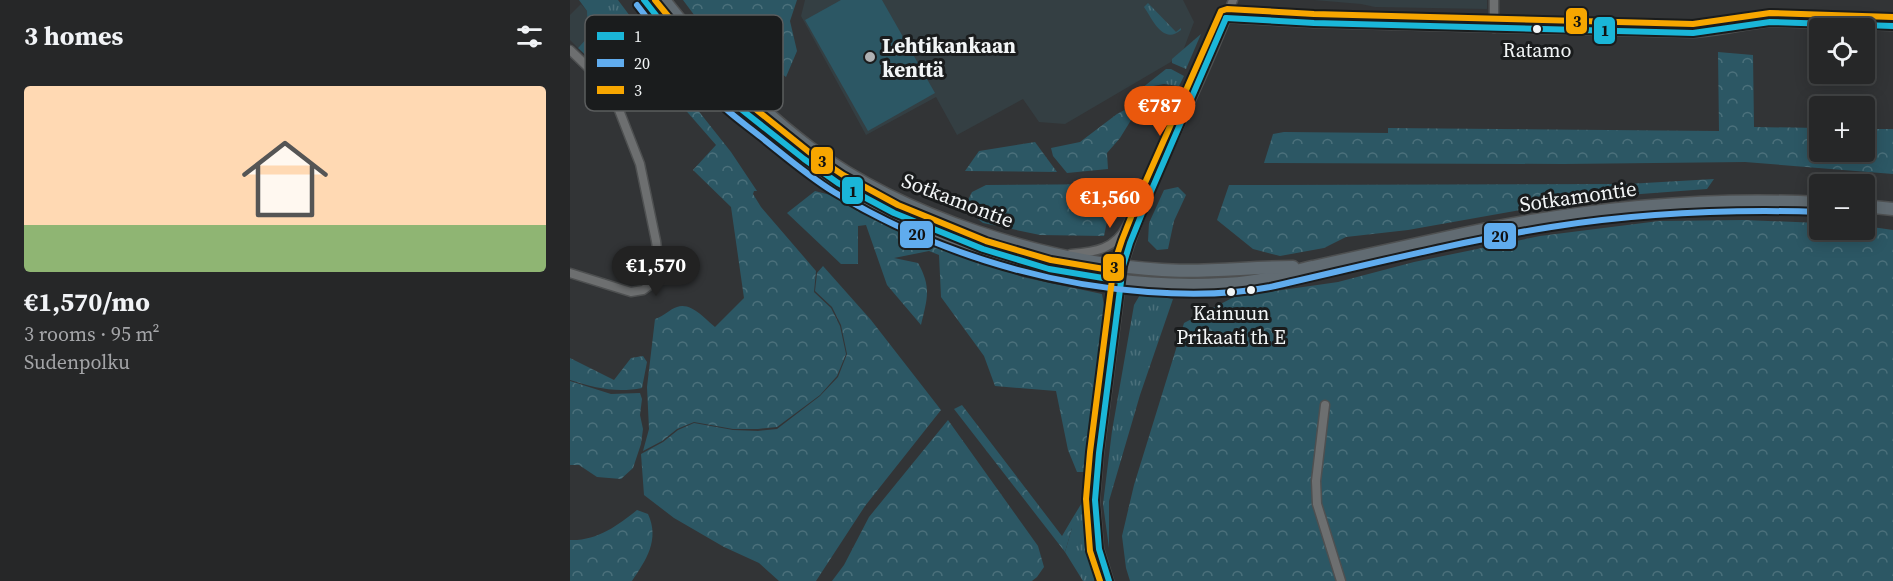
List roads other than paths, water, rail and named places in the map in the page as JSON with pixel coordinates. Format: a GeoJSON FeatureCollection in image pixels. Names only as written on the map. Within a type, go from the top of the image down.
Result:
{"type":"FeatureCollection","features":[{"type":"Feature","properties":{"kind":"highway","name":"Sotkamontie"},"geometry":{"type":"LineString","coordinates":[[644,0],[656,15]]}},
{"type":"Feature","properties":{"kind":"highway","name":"Sotkamontie"},"geometry":{"type":"LineString","coordinates":[[664,0],[676,15]]}},
{"type":"Feature","properties":{"kind":"highway","name":"Sotkamontie"},"geometry":{"type":"LineString","coordinates":[[743,111],[838,183],[894,213],[983,249],[1049,269],[1121,281],[1156,284],[1225,284],[1278,276],[1310,267],[1508,225],[1612,209],[1689,202],[1809,202]]}},
{"type":"Feature","properties":{"kind":"highway","name":"Sotkamontie"},"geometry":{"type":"LineString","coordinates":[[767,111],[796,136],[848,173],[902,201],[956,224],[1001,239],[1060,255],[1123,266],[1201,272],[1242,268],[1310,267]]}},
{"type":"Feature","properties":{"kind":"highway"},"geometry":{"type":"LineString","coordinates":[[1875,207],[1893,209]]}},
{"type":"Feature","properties":{"kind":"street"},"geometry":{"type":"LineString","coordinates":[[1109,581],[1099,549],[1095,500],[1123,266],[1149,196],[1233,0]]}},
{"type":"Feature","properties":{"kind":"street"},"geometry":{"type":"LineString","coordinates":[[1494,0],[1494,28]]}},
{"type":"Feature","properties":{"kind":"street"},"geometry":{"type":"LineString","coordinates":[[1226,18],[1289,23],[1693,33],[1721,31],[1770,22],[1893,26]]}},
{"type":"Feature","properties":{"kind":"street"},"geometry":{"type":"LineString","coordinates":[[570,50],[585,64]]}},
{"type":"Feature","properties":{"kind":"street"},"geometry":{"type":"LineString","coordinates":[[570,273],[631,292],[643,290],[654,282],[660,271],[640,164],[619,111]]}},
{"type":"Feature","properties":{"kind":"street"},"geometry":{"type":"LineString","coordinates":[[1060,255],[1094,252],[1110,246],[1119,240],[1134,213],[1143,200],[1149,196]]}},
{"type":"Feature","properties":{"kind":"street"},"geometry":{"type":"LineString","coordinates":[[1325,405],[1316,481],[1317,504],[1341,581]]}},
{"type":"Feature","properties":{"kind":"place","name":"Ratamo"},"geometry":{"type":"Point","coordinates":[1537,29]}},
{"type":"Feature","properties":{"kind":"place","name":"Lehtikankaan kenttä"},"geometry":{"type":"Point","coordinates":[870,57]}},
{"type":"Feature","properties":{"kind":"place","name":"Kainuun Prikaati th E"},"geometry":{"type":"Point","coordinates":[1231,292]}}]}
